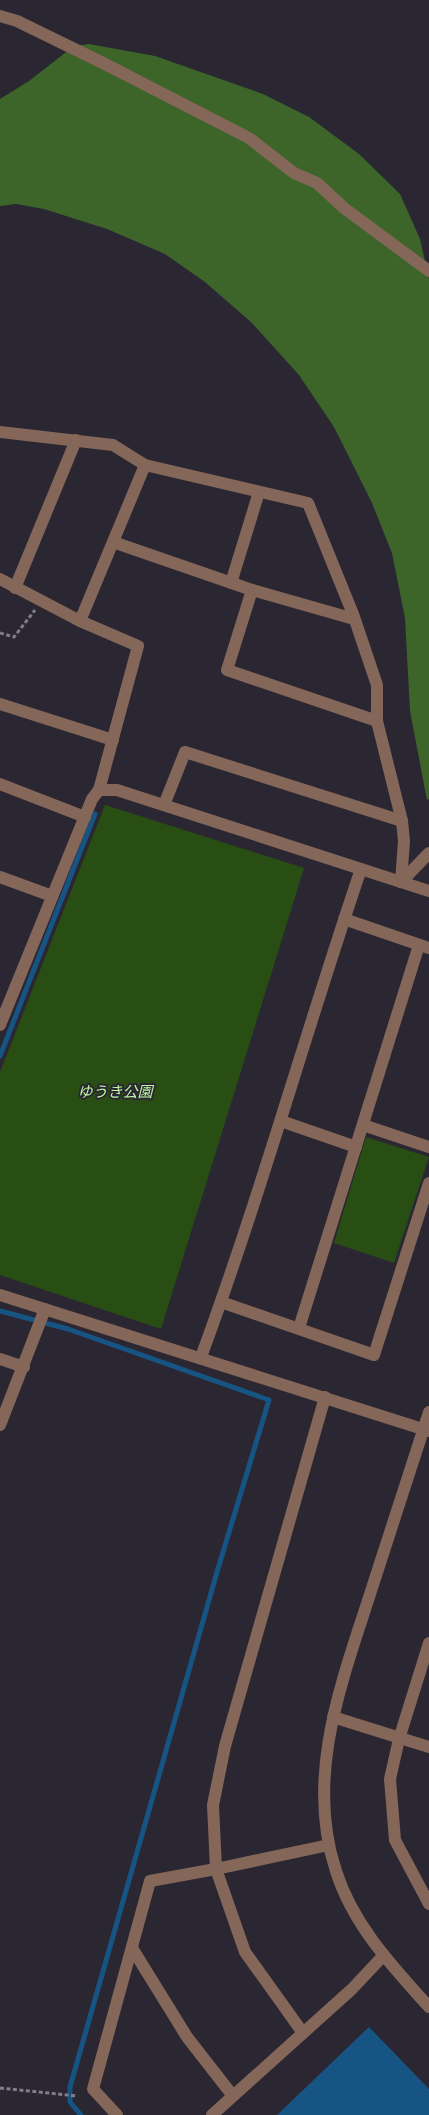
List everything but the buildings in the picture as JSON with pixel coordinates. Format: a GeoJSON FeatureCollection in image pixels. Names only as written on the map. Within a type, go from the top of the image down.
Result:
{"type":"FeatureCollection","features":[{"type":"Feature","properties":{"kind":"street"},"geometry":{"type":"LineString","coordinates":[[0,16],[17,21],[104,63],[249,138],[294,173],[317,183],[344,208],[429,271]]}},
{"type":"Feature","properties":{"kind":"street"},"geometry":{"type":"LineString","coordinates":[[0,432],[113,445],[146,466],[308,503],[354,619],[377,685],[377,722],[402,821],[404,841],[400,882]]}},
{"type":"Feature","properties":{"kind":"street"},"geometry":{"type":"LineString","coordinates":[[15,588],[76,440]]}},
{"type":"Feature","properties":{"kind":"street"},"geometry":{"type":"LineString","coordinates":[[80,621],[146,466]]}},
{"type":"Feature","properties":{"kind":"street"},"geometry":{"type":"LineString","coordinates":[[231,582],[260,492]]}},
{"type":"Feature","properties":{"kind":"street"},"geometry":{"type":"LineString","coordinates":[[113,542],[252,590],[354,619]]}},
{"type":"Feature","properties":{"kind":"street"},"geometry":{"type":"LineString","coordinates":[[0,580],[80,621],[138,646],[99,790],[92,799],[0,1025]]}},
{"type":"Feature","properties":{"kind":"street"},"geometry":{"type":"LineString","coordinates":[[252,590],[227,670],[377,722]]}},
{"type":"Feature","properties":{"kind":"street"},"geometry":{"type":"LineString","coordinates":[[0,704],[113,740]]}},
{"type":"Feature","properties":{"kind":"street"},"geometry":{"type":"LineString","coordinates":[[164,805],[184,752],[402,821]]}},
{"type":"Feature","properties":{"kind":"street"},"geometry":{"type":"LineString","coordinates":[[0,784],[85,817]]}},
{"type":"Feature","properties":{"kind":"street"},"geometry":{"type":"LineString","coordinates":[[99,790],[117,790],[429,892]]}},
{"type":"Feature","properties":{"kind":"street"},"geometry":{"type":"LineString","coordinates":[[400,882],[429,853]]}},
{"type":"Feature","properties":{"kind":"street"},"geometry":{"type":"LineString","coordinates":[[200,1357],[221,1302],[281,1121],[361,869]]}},
{"type":"Feature","properties":{"kind":"street"},"geometry":{"type":"LineString","coordinates":[[0,877],[52,896]]}},
{"type":"Feature","properties":{"kind":"street"},"geometry":{"type":"LineString","coordinates":[[299,1328],[362,1125],[424,946],[344,919]]}},
{"type":"Feature","properties":{"kind":"street"},"geometry":{"type":"LineString","coordinates":[[281,1121],[356,1147]]}},
{"type":"Feature","properties":{"kind":"street"},"geometry":{"type":"LineString","coordinates":[[362,1125],[429,1147]]}},
{"type":"Feature","properties":{"kind":"street"},"geometry":{"type":"LineString","coordinates":[[221,1302],[374,1355],[429,1183]]}},
{"type":"Feature","properties":{"kind":"street"},"geometry":{"type":"LineString","coordinates":[[0,1294],[426,1430]]}},
{"type":"Feature","properties":{"kind":"street"},"geometry":{"type":"LineString","coordinates":[[0,1425],[45,1309]]}},
{"type":"Feature","properties":{"kind":"street"},"geometry":{"type":"LineString","coordinates":[[0,1359],[24,1367]]}},
{"type":"Feature","properties":{"kind":"street"},"geometry":{"type":"LineString","coordinates":[[303,2033],[245,1952],[216,1869],[213,1805],[225,1746],[325,1397]]}},
{"type":"Feature","properties":{"kind":"street"},"geometry":{"type":"LineString","coordinates":[[429,1412],[426,1430],[346,1671],[333,1717],[326,1752],[323,1783],[329,1844],[336,1872],[346,1897],[362,1926],[383,1956],[429,2007]]}},
{"type":"Feature","properties":{"kind":"street"},"geometry":{"type":"LineString","coordinates":[[429,1642],[399,1739],[390,1779],[394,1840],[429,1904]]}},
{"type":"Feature","properties":{"kind":"street"},"geometry":{"type":"LineString","coordinates":[[333,1717],[429,1747]]}},
{"type":"Feature","properties":{"kind":"street"},"geometry":{"type":"LineString","coordinates":[[117,2115],[93,2089],[150,1881],[216,1869],[329,1844]]}},
{"type":"Feature","properties":{"kind":"street"},"geometry":{"type":"LineString","coordinates":[[132,1948],[187,2037],[233,2096]]}},
{"type":"Feature","properties":{"kind":"street"},"geometry":{"type":"LineString","coordinates":[[212,2115],[352,1988],[383,1956]]}},
{"type":"Feature","properties":{"kind":"path"},"geometry":{"type":"LineString","coordinates":[[0,633],[14,637],[39,606],[40,601]]}},
{"type":"Feature","properties":{"kind":"path"},"geometry":{"type":"LineString","coordinates":[[0,2088],[76,2096]]}},
{"type":"Feature","properties":{"kind":"green space"},"geometry":{"type":"Polygon","coordinates":[[[89,44],[155,56],[263,94],[309,117],[359,154],[400,194],[420,239],[429,279],[429,799],[427,800],[410,711],[405,618],[392,553],[372,503],[334,427],[299,375],[251,322],[205,282],[165,254],[107,229],[44,209],[16,204],[0,206],[0,99],[29,81],[74,46],[89,44]]]}},
{"type":"Feature","properties":{"kind":"green space","name":"ゆうき公園"},"geometry":{"type":"Polygon","coordinates":[[[105,805],[304,868],[161,1329],[0,1275],[0,1072],[105,805]]]}},
{"type":"Feature","properties":{"kind":"green space"},"geometry":{"type":"Polygon","coordinates":[[[366,1137],[429,1157],[394,1263],[334,1243],[366,1137]]]}},
{"type":"Feature","properties":{"kind":"water"},"geometry":{"type":"Polygon","coordinates":[[[369,2027],[429,2089],[429,2115],[277,2115],[369,2027]]]}},
{"type":"Feature","properties":{"kind":"waterway"},"geometry":{"type":"LineString","coordinates":[[0,1056],[95,814]]}},
{"type":"Feature","properties":{"kind":"waterway"},"geometry":{"type":"LineString","coordinates":[[0,1311],[68,1329],[269,1400],[217,1572],[70,2087],[70,2102],[81,2115]]}}]}
